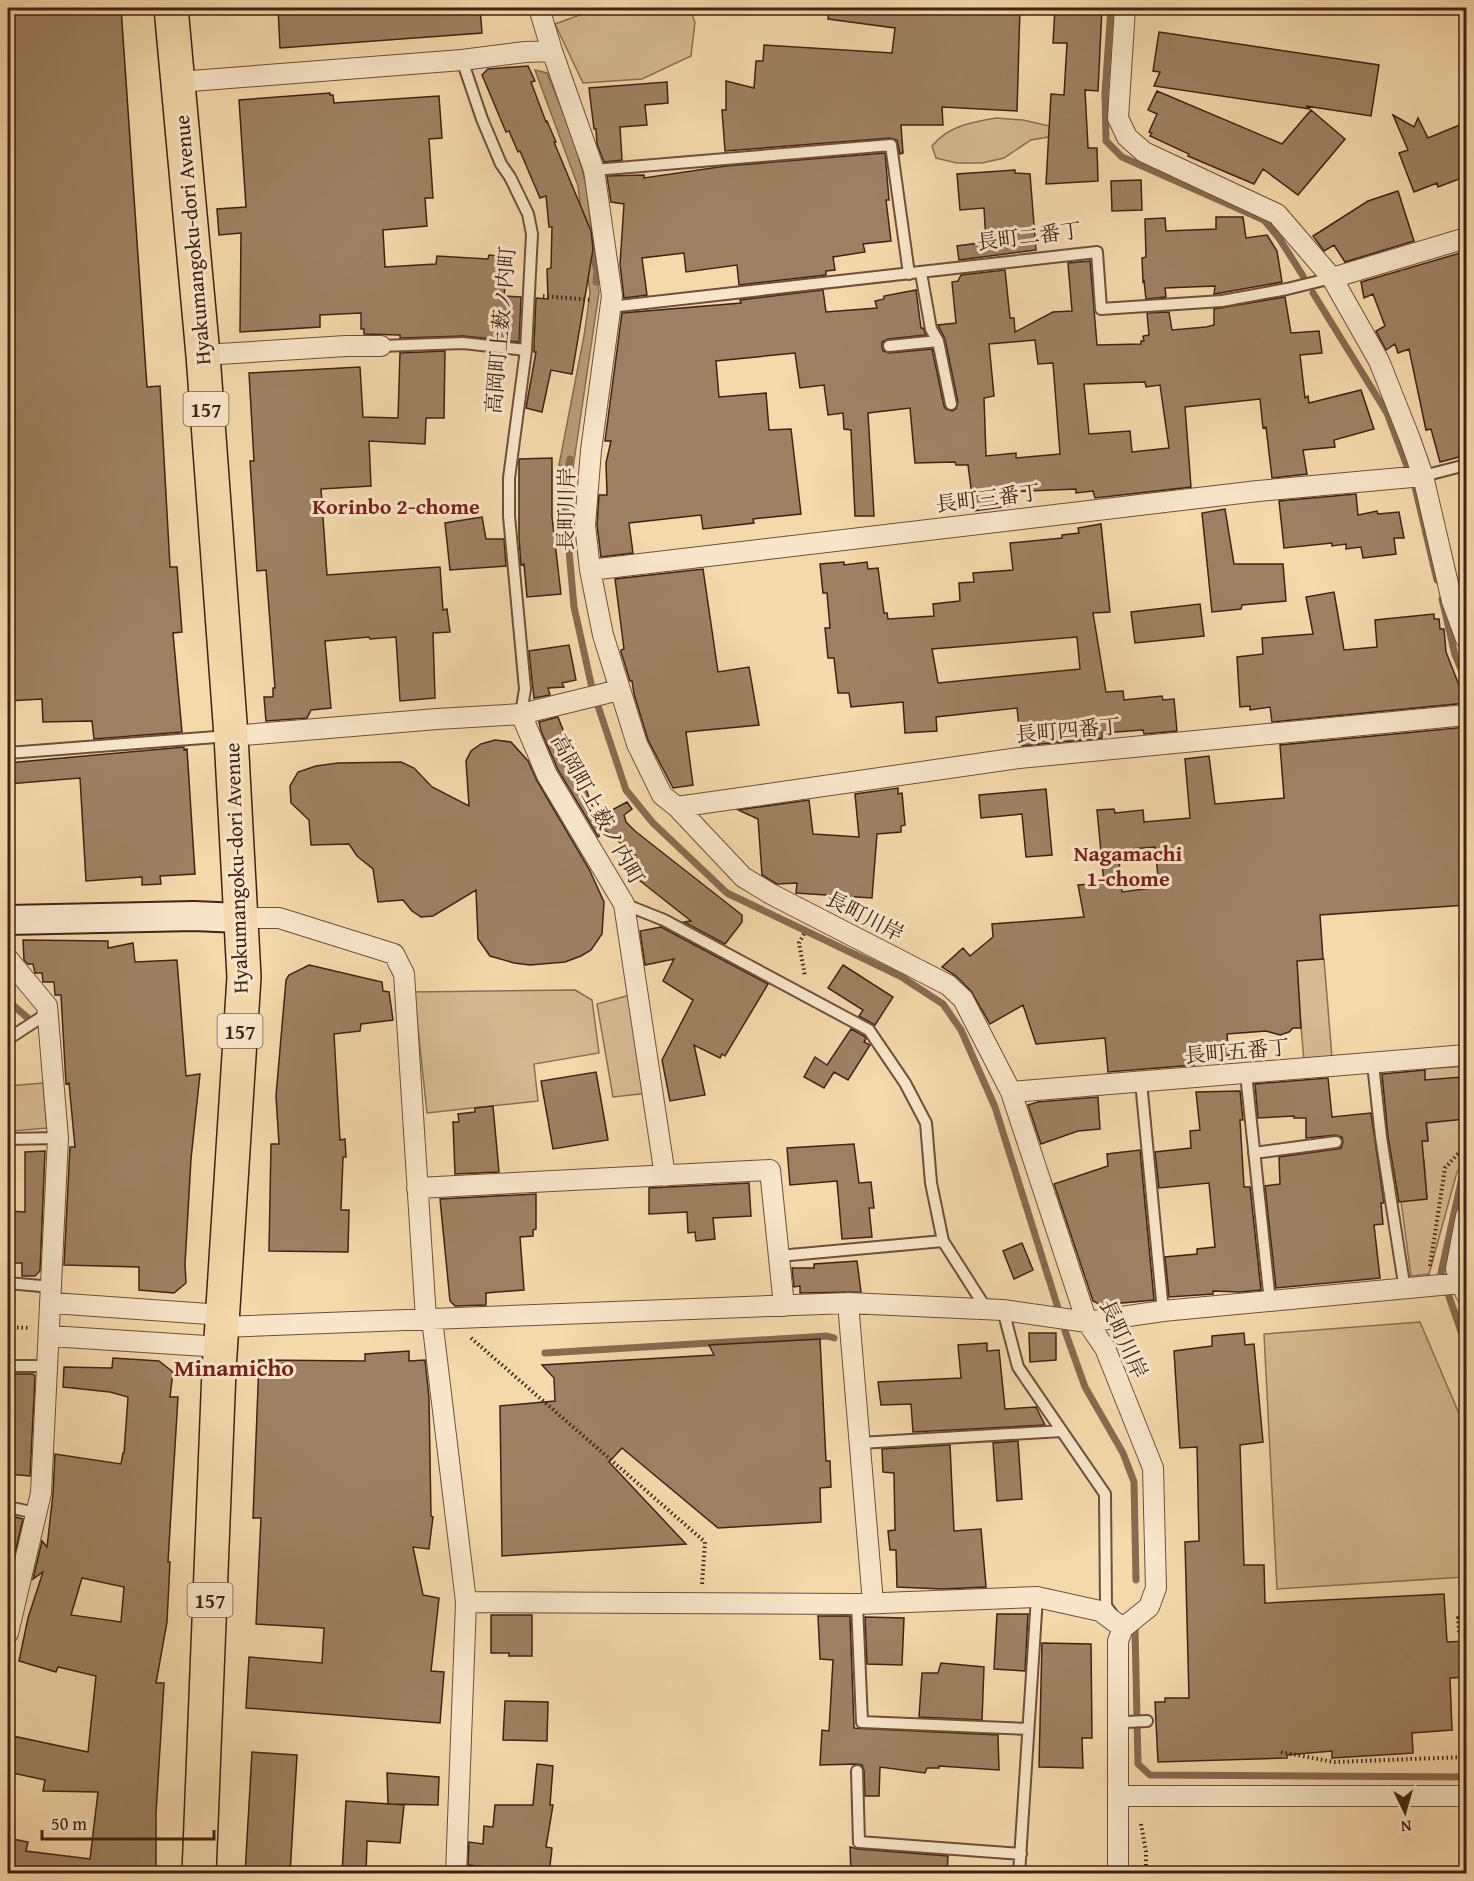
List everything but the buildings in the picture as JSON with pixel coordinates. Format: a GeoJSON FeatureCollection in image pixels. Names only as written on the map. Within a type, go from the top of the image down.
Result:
{"type":"FeatureCollection","features":[{"type":"Feature","properties":{"kind":"highway","name":"Hyakumangoku-dori Avenue"},"geometry":{"type":"LineString","coordinates":[[171,8],[202,355],[231,736],[244,977],[222,1330],[199,1874]]}},
{"type":"Feature","properties":{"kind":"street","name":"長町川岸"},"geometry":{"type":"LineString","coordinates":[[539,8],[540,52],[594,170],[611,304],[591,450],[585,525],[590,570],[612,690],[662,795],[677,807],[743,877],[771,894],[948,985],[963,999],[1011,1092],[1087,1322],[1105,1348],[1153,1468],[1156,1588],[1149,1607],[1123,1628]]}},
{"type":"Feature","properties":{"kind":"street"},"geometry":{"type":"LineString","coordinates":[[1125,8],[1118,118],[1127,137],[1144,152],[1277,214],[1332,278],[1379,361],[1423,476],[1452,601],[1467,639]]}},
{"type":"Feature","properties":{"kind":"street"},"geometry":{"type":"LineString","coordinates":[[178,82],[540,52]]}},
{"type":"Feature","properties":{"kind":"street","name":"長町二番丁"},"geometry":{"type":"LineString","coordinates":[[1332,278],[1467,238]]}},
{"type":"Feature","properties":{"kind":"street"},"geometry":{"type":"LineString","coordinates":[[202,355],[313,347],[381,346]]}},
{"type":"Feature","properties":{"kind":"street","name":"長町三番丁"},"geometry":{"type":"LineString","coordinates":[[590,570],[1258,491],[1423,476]]}},
{"type":"Feature","properties":{"kind":"street"},"geometry":{"type":"LineString","coordinates":[[231,736],[521,714],[612,690]]}},
{"type":"Feature","properties":{"kind":"street","name":"高岡町上薮ノ内町"},"geometry":{"type":"LineString","coordinates":[[521,714],[547,775],[624,904]]}},
{"type":"Feature","properties":{"kind":"street","name":"長町四番丁"},"geometry":{"type":"LineString","coordinates":[[677,807],[1019,758],[1466,715]]}},
{"type":"Feature","properties":{"kind":"street"},"geometry":{"type":"LineString","coordinates":[[624,904],[665,1176]]}},
{"type":"Feature","properties":{"kind":"street"},"geometry":{"type":"LineString","coordinates":[[8,920],[194,916],[279,918],[393,954],[404,974],[417,1188],[435,1318],[466,1602],[456,1874]]}},
{"type":"Feature","properties":{"kind":"street"},"geometry":{"type":"LineString","coordinates":[[8,959],[47,1006],[58,1138],[41,1493],[10,1609],[8,1633]]}},
{"type":"Feature","properties":{"kind":"street","name":"長町五番丁"},"geometry":{"type":"LineString","coordinates":[[1011,1092],[1467,1055]]}},
{"type":"Feature","properties":{"kind":"street"},"geometry":{"type":"LineString","coordinates":[[417,1188],[770,1170],[784,1306]]}},
{"type":"Feature","properties":{"kind":"street"},"geometry":{"type":"LineString","coordinates":[[1464,1288],[1456,1269],[1467,1216]]}},
{"type":"Feature","properties":{"kind":"street"},"geometry":{"type":"LineString","coordinates":[[50,1336],[222,1330],[435,1318],[848,1303],[995,1310],[1087,1322],[1163,1311],[1405,1290],[1432,1280],[1464,1288]]}},
{"type":"Feature","properties":{"kind":"street"},"geometry":{"type":"LineString","coordinates":[[52,1295],[222,1330]]}},
{"type":"Feature","properties":{"kind":"street"},"geometry":{"type":"LineString","coordinates":[[848,1303],[860,1443],[865,1603]]}},
{"type":"Feature","properties":{"kind":"street"},"geometry":{"type":"LineString","coordinates":[[466,1602],[865,1603],[1037,1597],[1100,1611],[1123,1628],[1118,1641],[1127,1796],[1118,1874]]}},
{"type":"Feature","properties":{"kind":"street"},"geometry":{"type":"LineString","coordinates":[[1127,1796],[1467,1796]]}},
{"type":"Feature","properties":{"kind":"lane","name":"高岡町上薮ノ内町"},"geometry":{"type":"LineString","coordinates":[[462,60],[482,119],[501,164],[528,213],[532,234],[526,350],[509,488],[509,516],[525,689],[521,714]]}},
{"type":"Feature","properties":{"kind":"lane"},"geometry":{"type":"LineString","coordinates":[[594,170],[891,145],[909,274]]}},
{"type":"Feature","properties":{"kind":"lane","name":"長町二番丁"},"geometry":{"type":"LineString","coordinates":[[611,304],[921,273],[1097,252],[1101,309],[1222,301],[1332,278]]}},
{"type":"Feature","properties":{"kind":"lane"},"geometry":{"type":"LineString","coordinates":[[921,273],[931,329],[938,341],[951,404]]}},
{"type":"Feature","properties":{"kind":"lane"},"geometry":{"type":"LineString","coordinates":[[889,346],[938,341]]}},
{"type":"Feature","properties":{"kind":"lane"},"geometry":{"type":"LineString","coordinates":[[381,346],[463,344],[526,350]]}},
{"type":"Feature","properties":{"kind":"lane"},"geometry":{"type":"LineString","coordinates":[[1423,476],[1467,465]]}},
{"type":"Feature","properties":{"kind":"lane"},"geometry":{"type":"LineString","coordinates":[[8,753],[231,736]]}},
{"type":"Feature","properties":{"kind":"lane","name":"高岡町上薮ノ内町"},"geometry":{"type":"LineString","coordinates":[[624,904],[664,920],[869,1030],[905,1083],[926,1123],[931,1183],[942,1241],[995,1310],[1018,1367],[1105,1494],[1106,1606],[1123,1628]]}},
{"type":"Feature","properties":{"kind":"lane"},"geometry":{"type":"LineString","coordinates":[[8,1039],[48,1013]]}},
{"type":"Feature","properties":{"kind":"lane"},"geometry":{"type":"LineString","coordinates":[[1373,1064],[1381,1137],[1405,1290]]}},
{"type":"Feature","properties":{"kind":"lane"},"geometry":{"type":"LineString","coordinates":[[1246,1074],[1270,1302]]}},
{"type":"Feature","properties":{"kind":"lane"},"geometry":{"type":"LineString","coordinates":[[1141,1082],[1163,1311]]}},
{"type":"Feature","properties":{"kind":"lane"},"geometry":{"type":"LineString","coordinates":[[8,1139],[58,1138]]}},
{"type":"Feature","properties":{"kind":"lane"},"geometry":{"type":"LineString","coordinates":[[1254,1153],[1336,1142]]}},
{"type":"Feature","properties":{"kind":"lane"},"geometry":{"type":"LineString","coordinates":[[779,1256],[942,1241]]}},
{"type":"Feature","properties":{"kind":"lane"},"geometry":{"type":"LineString","coordinates":[[8,1283],[52,1295]]}},
{"type":"Feature","properties":{"kind":"lane"},"geometry":{"type":"LineString","coordinates":[[8,1366],[48,1366]]}},
{"type":"Feature","properties":{"kind":"lane"},"geometry":{"type":"LineString","coordinates":[[860,1443],[1062,1431]]}},
{"type":"Feature","properties":{"kind":"lane"},"geometry":{"type":"LineString","coordinates":[[8,1507],[36,1513]]}},
{"type":"Feature","properties":{"kind":"lane"},"geometry":{"type":"LineString","coordinates":[[1019,1874],[1037,1597]]}},
{"type":"Feature","properties":{"kind":"lane"},"geometry":{"type":"LineString","coordinates":[[865,1603],[861,1722],[1028,1729]]}},
{"type":"Feature","properties":{"kind":"lane"},"geometry":{"type":"LineString","coordinates":[[1122,1722],[1147,1721]]}},
{"type":"Feature","properties":{"kind":"lane"},"geometry":{"type":"LineString","coordinates":[[857,1771],[859,1842],[1021,1854]]}},
{"type":"Feature","properties":{"kind":"path"},"geometry":{"type":"LineString","coordinates":[[530,295],[611,304]]}},
{"type":"Feature","properties":{"kind":"path"},"geometry":{"type":"LineString","coordinates":[[799,944],[806,980]]}},
{"type":"Feature","properties":{"kind":"path"},"geometry":{"type":"LineString","coordinates":[[1432,1280],[1445,1168],[1467,1144]]}},
{"type":"Feature","properties":{"kind":"path"},"geometry":{"type":"LineString","coordinates":[[435,1318],[705,1542],[701,1602]]}},
{"type":"Feature","properties":{"kind":"path"},"geometry":{"type":"LineString","coordinates":[[1459,1632],[1458,1618],[1467,1618]]}},
{"type":"Feature","properties":{"kind":"path"},"geometry":{"type":"LineString","coordinates":[[1281,1752],[1334,1762],[1467,1757]]}},
{"type":"Feature","properties":{"kind":"path"},"geometry":{"type":"LineString","coordinates":[[1127,1796],[1146,1852],[1146,1874]]}},
{"type":"Feature","properties":{"kind":"shaded area"},"geometry":{"type":"Polygon","coordinates":[[[599,8],[689,8],[695,22],[691,56],[642,79],[583,83],[555,24],[599,8]]]}},
{"type":"Feature","properties":{"kind":"shaded area"},"geometry":{"type":"Polygon","coordinates":[[[535,70],[547,73],[574,139],[586,185],[599,292],[573,468],[559,465],[590,293],[578,186],[535,70]]]}},
{"type":"Feature","properties":{"kind":"shaded area"},"geometry":{"type":"Polygon","coordinates":[[[996,118],[1023,120],[1054,127],[1054,136],[1031,140],[1004,158],[982,163],[957,163],[936,158],[932,146],[945,134],[969,123],[996,118]]]}},
{"type":"Feature","properties":{"kind":"shaded area"},"geometry":{"type":"Polygon","coordinates":[[[1295,959],[1324,959],[1332,1058],[1304,1061],[1295,959]]]}},
{"type":"Feature","properties":{"kind":"shaded area"},"geometry":{"type":"Polygon","coordinates":[[[575,990],[592,1000],[599,1053],[534,1064],[538,1101],[427,1113],[414,992],[575,990]]]}},
{"type":"Feature","properties":{"kind":"shaded area"},"geometry":{"type":"Polygon","coordinates":[[[630,995],[649,1093],[613,1097],[597,1004],[630,995]]]}},
{"type":"Feature","properties":{"kind":"shaded area"},"geometry":{"type":"Polygon","coordinates":[[[1466,1066],[1466,1161],[1457,1172],[1429,1274],[1411,1276],[1401,1201],[1427,1198],[1424,1160],[1396,1143],[1428,1141],[1424,1069],[1466,1066]]]}},
{"type":"Feature","properties":{"kind":"shaded area"},"geometry":{"type":"Polygon","coordinates":[[[43,1083],[47,1128],[12,1131],[8,1086],[43,1083]]]}},
{"type":"Feature","properties":{"kind":"shaded area"},"geometry":{"type":"Polygon","coordinates":[[[1420,1322],[1466,1430],[1464,1577],[1277,1589],[1264,1334],[1420,1322]]]}},
{"type":"Feature","properties":{"kind":"waterway"},"geometry":{"type":"LineString","coordinates":[[1111,8],[1105,93],[1106,141],[1122,157],[1264,220],[1279,238],[1303,276]]}},
{"type":"Feature","properties":{"kind":"waterway"},"geometry":{"type":"LineString","coordinates":[[594,257],[597,271],[596,282]]}},
{"type":"Feature","properties":{"kind":"waterway"},"geometry":{"type":"LineString","coordinates":[[1313,293],[1387,413],[1415,487],[1437,580]]}},
{"type":"Feature","properties":{"kind":"waterway"},"geometry":{"type":"LineString","coordinates":[[570,459],[564,494],[574,607],[592,688],[626,790],[653,823],[727,893],[900,976],[943,1004],[961,1030],[995,1107],[1058,1308]]}},
{"type":"Feature","properties":{"kind":"waterway"},"geometry":{"type":"LineString","coordinates":[[1442,599],[1455,655],[1466,681]]}},
{"type":"Feature","properties":{"kind":"waterway"},"geometry":{"type":"LineString","coordinates":[[8,1001],[29,1019]]}},
{"type":"Feature","properties":{"kind":"waterway"},"geometry":{"type":"LineString","coordinates":[[1466,1172],[1462,1177],[1441,1273],[1466,1346]]}},
{"type":"Feature","properties":{"kind":"waterway"},"geometry":{"type":"LineString","coordinates":[[1065,1331],[1085,1387],[1123,1453],[1134,1482],[1136,1580]]}},
{"type":"Feature","properties":{"kind":"waterway"},"geometry":{"type":"LineString","coordinates":[[545,1353],[827,1336],[834,1338]]}},
{"type":"Feature","properties":{"kind":"waterway"},"geometry":{"type":"LineString","coordinates":[[1135,1628],[1138,1764],[1150,1775],[1466,1777]]}},
{"type":"Feature","properties":{"kind":"district","name":"Korinbo 2-chome"},"geometry":{"type":"Point","coordinates":[396,506]}},
{"type":"Feature","properties":{"kind":"district","name":"Nagamachi 1-chome"},"geometry":{"type":"Point","coordinates":[1128,866]}},
{"type":"Feature","properties":{"kind":"district","name":"Minamicho"},"geometry":{"type":"Point","coordinates":[234,1367]}}]}
